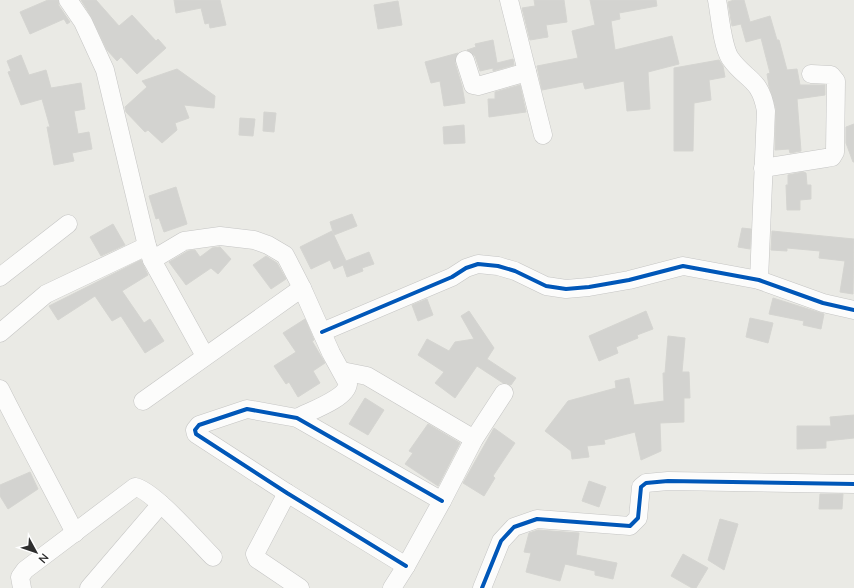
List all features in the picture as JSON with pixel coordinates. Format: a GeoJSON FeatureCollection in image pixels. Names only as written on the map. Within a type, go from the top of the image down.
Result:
{"type":"FeatureCollection","features":[{"type":"Feature","properties":{"kind":"street"},"geometry":{"type":"LineString","coordinates":[[68,0],[83,22],[105,70],[149,253],[205,356]]}},
{"type":"Feature","properties":{"kind":"street"},"geometry":{"type":"LineString","coordinates":[[509,0],[543,135]]}},
{"type":"Feature","properties":{"kind":"street"},"geometry":{"type":"LineString","coordinates":[[717,0],[725,44],[729,57],[752,79],[764,98],[766,111],[759,280]]}},
{"type":"Feature","properties":{"kind":"street"},"geometry":{"type":"LineString","coordinates":[[465,60],[473,85],[478,86],[527,72]]}},
{"type":"Feature","properties":{"kind":"street"},"geometry":{"type":"LineString","coordinates":[[763,168],[832,157],[835,152],[836,80],[831,75],[811,74]]}},
{"type":"Feature","properties":{"kind":"street"},"geometry":{"type":"LineString","coordinates":[[0,277],[68,224]]}},
{"type":"Feature","properties":{"kind":"street"},"geometry":{"type":"LineString","coordinates":[[0,333],[46,294],[149,253],[184,241],[220,236],[254,240],[268,245],[285,255],[302,288],[331,353],[348,384],[347,390],[339,397],[297,418]]}},
{"type":"Feature","properties":{"kind":"street"},"geometry":{"type":"LineString","coordinates":[[322,332],[452,277],[466,268],[478,264],[498,266],[546,286],[566,289],[589,288],[629,280],[683,266],[759,280],[823,303],[854,310]]}},
{"type":"Feature","properties":{"kind":"street"},"geometry":{"type":"LineString","coordinates":[[143,401],[302,288]]}},
{"type":"Feature","properties":{"kind":"street"},"geometry":{"type":"LineString","coordinates":[[342,371],[368,376],[474,439]]}},
{"type":"Feature","properties":{"kind":"street"},"geometry":{"type":"LineString","coordinates":[[0,389],[24,439],[36,456],[75,533]]}},
{"type":"Feature","properties":{"kind":"street"},"geometry":{"type":"LineString","coordinates":[[392,588],[442,501],[474,439],[504,393]]}},
{"type":"Feature","properties":{"kind":"street"},"geometry":{"type":"LineString","coordinates":[[406,566],[287,494],[196,434],[195,430],[199,425],[247,409],[297,418],[442,501]]}},
{"type":"Feature","properties":{"kind":"street"},"geometry":{"type":"LineString","coordinates":[[482,588],[502,541],[514,527],[537,519],[630,526],[638,518],[641,487],[646,483],[668,481],[854,484]]}},
{"type":"Feature","properties":{"kind":"street"},"geometry":{"type":"LineString","coordinates":[[22,588],[20,578],[25,570],[135,486],[142,488],[160,504],[213,557]]}},
{"type":"Feature","properties":{"kind":"street"},"geometry":{"type":"LineString","coordinates":[[287,494],[255,554],[257,558],[300,588]]}},
{"type":"Feature","properties":{"kind":"street"},"geometry":{"type":"LineString","coordinates":[[89,588],[160,504]]}},
{"type":"Feature","properties":{"kind":"building"},"geometry":{"type":"Polygon","coordinates":[[[48,0],[58,0],[59,6],[70,22],[67,24],[64,19],[30,34],[20,12],[48,0]]]}},
{"type":"Feature","properties":{"kind":"building"},"geometry":{"type":"Polygon","coordinates":[[[81,0],[96,0],[119,26],[132,15],[156,41],[158,39],[166,48],[137,74],[121,57],[117,61],[107,50],[92,18],[81,0]]]}},
{"type":"Feature","properties":{"kind":"building"},"geometry":{"type":"Polygon","coordinates":[[[174,0],[220,0],[226,25],[210,28],[209,23],[205,24],[201,8],[176,13],[174,0]]]}},
{"type":"Feature","properties":{"kind":"building"},"geometry":{"type":"Polygon","coordinates":[[[534,0],[564,0],[567,22],[546,25],[548,37],[530,40],[522,8],[535,6],[534,0]]]}},
{"type":"Feature","properties":{"kind":"building"},"geometry":{"type":"Polygon","coordinates":[[[590,0],[656,0],[657,6],[619,13],[620,19],[611,21],[615,50],[672,36],[679,64],[648,72],[650,109],[627,111],[624,81],[585,89],[583,82],[542,90],[537,66],[578,58],[572,31],[595,25],[590,0]]]}},
{"type":"Feature","properties":{"kind":"building"},"geometry":{"type":"Polygon","coordinates":[[[734,0],[744,0],[750,22],[770,16],[777,40],[779,40],[787,70],[797,69],[800,85],[825,85],[825,95],[797,99],[801,151],[790,153],[789,149],[775,150],[776,109],[769,86],[767,74],[770,73],[761,38],[746,42],[741,24],[732,26],[728,2],[734,0]]]}},
{"type":"Feature","properties":{"kind":"building"},"geometry":{"type":"Polygon","coordinates":[[[398,1],[402,25],[378,29],[374,5],[398,1]]]}},
{"type":"Feature","properties":{"kind":"building"},"geometry":{"type":"Polygon","coordinates":[[[493,40],[497,63],[513,59],[514,65],[493,71],[493,68],[480,71],[475,56],[467,50],[476,47],[475,44],[493,40]]]}},
{"type":"Feature","properties":{"kind":"building"},"geometry":{"type":"Polygon","coordinates":[[[458,53],[455,63],[462,86],[465,103],[444,106],[440,81],[431,83],[425,62],[458,53]]]}},
{"type":"Feature","properties":{"kind":"building"},"geometry":{"type":"Polygon","coordinates":[[[21,55],[29,75],[46,70],[51,88],[81,83],[85,109],[74,111],[78,134],[89,132],[92,149],[72,153],[74,161],[54,165],[47,127],[50,127],[42,99],[21,105],[8,72],[11,71],[7,61],[21,55]]]}},
{"type":"Feature","properties":{"kind":"building"},"geometry":{"type":"Polygon","coordinates":[[[719,60],[723,66],[725,77],[709,80],[711,100],[694,103],[693,151],[674,151],[674,68],[719,60]]]}},
{"type":"Feature","properties":{"kind":"building"},"geometry":{"type":"Polygon","coordinates":[[[177,69],[215,96],[214,108],[184,105],[189,118],[175,123],[177,130],[162,143],[148,130],[145,132],[126,112],[125,107],[147,87],[142,81],[177,69]]]}},
{"type":"Feature","properties":{"kind":"building"},"geometry":{"type":"Polygon","coordinates":[[[520,85],[526,112],[489,117],[488,99],[495,99],[495,92],[520,85]]]}},
{"type":"Feature","properties":{"kind":"building"},"geometry":{"type":"Polygon","coordinates":[[[264,112],[276,113],[274,132],[263,131],[264,112]]]}},
{"type":"Feature","properties":{"kind":"building"},"geometry":{"type":"Polygon","coordinates":[[[240,118],[255,119],[253,136],[239,135],[240,118]]]}},
{"type":"Feature","properties":{"kind":"building"},"geometry":{"type":"Polygon","coordinates":[[[854,124],[853,162],[846,143],[846,127],[854,124]]]}},
{"type":"Feature","properties":{"kind":"building"},"geometry":{"type":"Polygon","coordinates":[[[464,125],[465,143],[444,144],[443,127],[464,125]]]}},
{"type":"Feature","properties":{"kind":"building"},"geometry":{"type":"Polygon","coordinates":[[[803,172],[806,173],[807,185],[811,185],[811,199],[800,200],[800,210],[787,210],[786,185],[788,185],[788,175],[803,172]]]}},
{"type":"Feature","properties":{"kind":"building"},"geometry":{"type":"Polygon","coordinates":[[[176,187],[187,224],[164,232],[159,218],[156,219],[149,196],[176,187]]]}},
{"type":"Feature","properties":{"kind":"building"},"geometry":{"type":"Polygon","coordinates":[[[352,214],[357,226],[334,235],[330,222],[352,214]]]}},
{"type":"Feature","properties":{"kind":"building"},"geometry":{"type":"Polygon","coordinates":[[[113,224],[125,245],[101,256],[90,237],[113,224]]]}},
{"type":"Feature","properties":{"kind":"building"},"geometry":{"type":"Polygon","coordinates":[[[742,228],[751,229],[750,249],[738,247],[742,228]]]}},
{"type":"Feature","properties":{"kind":"building"},"geometry":{"type":"Polygon","coordinates":[[[332,231],[346,261],[369,252],[374,264],[362,268],[363,271],[347,277],[343,265],[334,269],[330,260],[311,269],[300,247],[332,231]]]}},
{"type":"Feature","properties":{"kind":"building"},"geometry":{"type":"Polygon","coordinates":[[[772,231],[854,239],[853,294],[840,292],[845,261],[819,258],[820,251],[787,248],[787,251],[771,250],[772,231]]]}},
{"type":"Feature","properties":{"kind":"building"},"geometry":{"type":"Polygon","coordinates":[[[220,247],[231,259],[218,274],[211,268],[186,285],[169,262],[188,251],[195,250],[200,257],[212,248],[220,247]]]}},
{"type":"Feature","properties":{"kind":"building"},"geometry":{"type":"Polygon","coordinates":[[[266,256],[277,263],[286,279],[271,289],[253,265],[266,256]]]}},
{"type":"Feature","properties":{"kind":"building"},"geometry":{"type":"Polygon","coordinates":[[[141,260],[148,275],[122,291],[144,323],[150,319],[164,341],[145,353],[121,316],[112,321],[95,296],[58,320],[49,306],[141,260]]]}},
{"type":"Feature","properties":{"kind":"building"},"geometry":{"type":"Polygon","coordinates":[[[773,298],[824,314],[821,329],[803,325],[804,321],[769,314],[773,298]]]}},
{"type":"Feature","properties":{"kind":"building"},"geometry":{"type":"Polygon","coordinates":[[[427,299],[433,315],[418,321],[412,305],[427,299]]]}},
{"type":"Feature","properties":{"kind":"building"},"geometry":{"type":"Polygon","coordinates":[[[469,311],[494,348],[487,359],[516,378],[511,385],[503,383],[477,366],[455,398],[435,383],[444,372],[418,355],[427,339],[449,351],[455,342],[474,339],[461,316],[469,311]]]}},
{"type":"Feature","properties":{"kind":"building"},"geometry":{"type":"Polygon","coordinates":[[[646,311],[653,329],[637,335],[638,338],[616,347],[618,353],[599,361],[589,336],[646,311]]]}},
{"type":"Feature","properties":{"kind":"building"},"geometry":{"type":"Polygon","coordinates":[[[750,318],[773,323],[768,343],[746,337],[750,318]]]}},
{"type":"Feature","properties":{"kind":"building"},"geometry":{"type":"Polygon","coordinates":[[[305,319],[314,340],[312,341],[325,363],[313,371],[320,383],[298,397],[289,382],[286,384],[274,366],[296,352],[283,333],[305,319]]]}},
{"type":"Feature","properties":{"kind":"building"},"geometry":{"type":"Polygon","coordinates":[[[668,336],[685,338],[682,372],[689,372],[690,398],[684,398],[684,422],[660,423],[661,451],[641,460],[635,432],[604,440],[605,444],[587,446],[589,457],[572,459],[571,451],[545,431],[568,401],[616,388],[615,381],[629,378],[634,405],[664,401],[663,373],[665,373],[668,336]]]}},
{"type":"Feature","properties":{"kind":"building"},"geometry":{"type":"Polygon","coordinates":[[[365,398],[384,410],[368,435],[349,424],[365,398]]]}},
{"type":"Feature","properties":{"kind":"building"},"geometry":{"type":"Polygon","coordinates":[[[854,415],[854,438],[826,441],[826,448],[797,449],[797,426],[831,426],[830,417],[854,415]]]}},
{"type":"Feature","properties":{"kind":"building"},"geometry":{"type":"Polygon","coordinates":[[[428,424],[460,443],[438,486],[405,464],[413,453],[409,451],[428,424]]]}},
{"type":"Feature","properties":{"kind":"building"},"geometry":{"type":"Polygon","coordinates":[[[494,428],[515,443],[493,476],[495,478],[484,496],[463,483],[494,428]]]}},
{"type":"Feature","properties":{"kind":"building"},"geometry":{"type":"Polygon","coordinates":[[[30,472],[38,489],[8,509],[0,496],[0,485],[30,472]]]}},
{"type":"Feature","properties":{"kind":"building"},"geometry":{"type":"Polygon","coordinates":[[[589,481],[606,487],[599,507],[582,501],[589,481]]]}},
{"type":"Feature","properties":{"kind":"building"},"geometry":{"type":"Polygon","coordinates":[[[820,494],[843,494],[842,509],[819,509],[820,494]]]}},
{"type":"Feature","properties":{"kind":"building"},"geometry":{"type":"Polygon","coordinates":[[[720,519],[738,524],[724,570],[708,560],[720,519]]]}},
{"type":"Feature","properties":{"kind":"building"},"geometry":{"type":"Polygon","coordinates":[[[538,530],[579,533],[576,555],[617,563],[613,579],[595,575],[595,571],[565,564],[560,581],[526,572],[531,553],[524,552],[529,533],[538,530]]]}},
{"type":"Feature","properties":{"kind":"building"},"geometry":{"type":"Polygon","coordinates":[[[683,554],[708,568],[696,588],[692,588],[671,576],[683,554]]]}},
{"type":"Feature","properties":{"kind":"cycle path"},"geometry":{"type":"LineString","coordinates":[[322,332],[452,277],[466,268],[478,264],[498,266],[515,271],[546,286],[566,289],[589,287],[629,280],[683,266],[759,280],[823,303],[854,310]]}},
{"type":"Feature","properties":{"kind":"cycle path"},"geometry":{"type":"LineString","coordinates":[[406,566],[287,493],[196,434],[195,430],[199,425],[247,409],[297,418],[442,501]]}},
{"type":"Feature","properties":{"kind":"cycle path"},"geometry":{"type":"LineString","coordinates":[[482,588],[501,541],[514,527],[537,519],[630,526],[638,518],[641,487],[646,483],[668,481],[854,484]]}}]}
